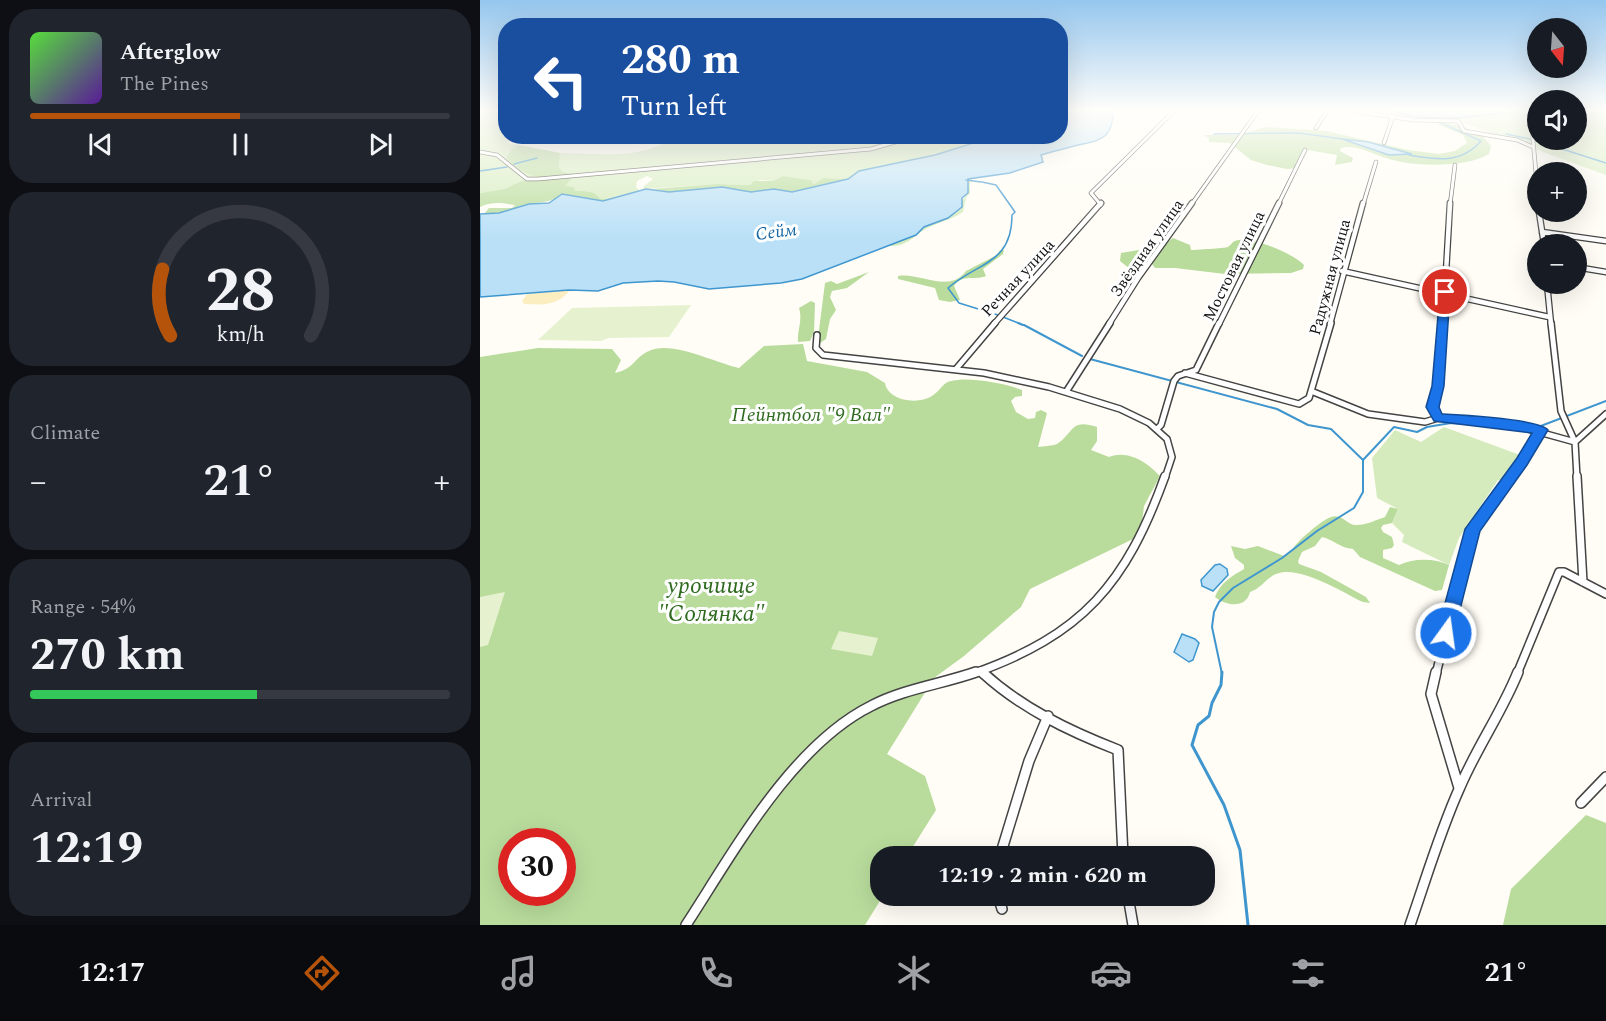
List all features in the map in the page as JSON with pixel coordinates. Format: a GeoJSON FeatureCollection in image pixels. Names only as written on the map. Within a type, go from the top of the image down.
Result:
{"type":"FeatureCollection","features":[{"type":"Feature","properties":{"kind":"street"},"geometry":{"type":"LineString","coordinates":[[492,154],[496,155],[527,179],[814,154]]}},
{"type":"Feature","properties":{"kind":"street","name":"Речная улица"},"geometry":{"type":"LineString","coordinates":[[956,369],[1096,212],[1102,204],[1091,193],[1130,154]]}},
{"type":"Feature","properties":{"kind":"street","name":"Звёздная улица"},"geometry":{"type":"LineString","coordinates":[[1066,392],[1138,278],[1227,154]]}},
{"type":"Feature","properties":{"kind":"street","name":"Мостовая улица"},"geometry":{"type":"LineString","coordinates":[[1158,428],[1161,425],[1173,382],[1185,373],[1196,370],[1303,154]]}},
{"type":"Feature","properties":{"kind":"street","name":"Радужная улица"},"geometry":{"type":"LineString","coordinates":[[1185,373],[1292,403],[1299,404],[1309,398],[1355,227],[1376,162]]}},
{"type":"Feature","properties":{"kind":"street"},"geometry":{"type":"LineString","coordinates":[[1438,418],[1433,407],[1438,386],[1446,242],[1455,165]]}},
{"type":"Feature","properties":{"kind":"street"},"geometry":{"type":"LineString","coordinates":[[1540,222],[1542,232],[1606,241]]}},
{"type":"Feature","properties":{"kind":"street"},"geometry":{"type":"LineString","coordinates":[[1587,269],[1606,272]]}},
{"type":"Feature","properties":{"kind":"street"},"geometry":{"type":"LineString","coordinates":[[1343,271],[1549,317]]}},
{"type":"Feature","properties":{"kind":"street"},"geometry":{"type":"LineString","coordinates":[[1548,294],[1561,411],[1575,442],[1583,582]]}},
{"type":"Feature","properties":{"kind":"street"},"geometry":{"type":"LineString","coordinates":[[686,925],[768,800],[815,750],[850,718],[881,700],[980,671],[1024,651],[1078,617],[1113,583],[1133,551],[1172,457],[1171,441],[1158,428],[1141,417],[1116,407],[1066,392],[956,369],[823,355],[816,348],[817,335]]}},
{"type":"Feature","properties":{"kind":"street"},"geometry":{"type":"LineString","coordinates":[[1311,391],[1368,414],[1425,422],[1438,418],[1510,424],[1542,430],[1575,442]]}},
{"type":"Feature","properties":{"kind":"street"},"geometry":{"type":"LineString","coordinates":[[1575,442],[1606,414]]}},
{"type":"Feature","properties":{"kind":"street"},"geometry":{"type":"LineString","coordinates":[[1459,788],[1431,694],[1473,529],[1523,461],[1530,445],[1542,430]]}},
{"type":"Feature","properties":{"kind":"street"},"geometry":{"type":"LineString","coordinates":[[1410,925],[1459,788],[1482,741],[1507,699],[1558,572],[1564,572],[1606,594]]}},
{"type":"Feature","properties":{"kind":"street"},"geometry":{"type":"LineString","coordinates":[[980,671],[992,684],[1048,716],[1118,750],[1123,846]]}},
{"type":"Feature","properties":{"kind":"street"},"geometry":{"type":"LineString","coordinates":[[1003,846],[1029,761],[1048,716]]}},
{"type":"Feature","properties":{"kind":"street"},"geometry":{"type":"LineString","coordinates":[[1581,802],[1606,777]]}},
{"type":"Feature","properties":{"kind":"street"},"geometry":{"type":"LineString","coordinates":[[1130,906],[1133,925]]}},
{"type":"Feature","properties":{"kind":"green space"},"geometry":{"type":"Polygon","coordinates":[[[480,154],[518,154],[543,177],[573,173],[563,172],[559,167],[560,154],[938,154],[859,171],[848,179],[823,178],[814,184],[811,180],[783,176],[774,181],[760,180],[750,185],[716,184],[643,189],[653,179],[647,176],[637,181],[636,187],[640,191],[613,199],[600,199],[589,191],[575,191],[565,186],[519,182],[504,189],[480,193],[480,154]]]}},
{"type":"Feature","properties":{"kind":"green space"},"geometry":{"type":"Polygon","coordinates":[[[509,154],[560,154],[559,167],[563,172],[573,173],[554,178],[537,177],[521,170],[506,158],[509,154]]]}},
{"type":"Feature","properties":{"kind":"green space"},"geometry":{"type":"Polygon","coordinates":[[[1244,154],[1306,154],[1298,168],[1287,169],[1251,160],[1244,154]]]}},
{"type":"Feature","properties":{"kind":"green space"},"geometry":{"type":"Polygon","coordinates":[[[1332,154],[1346,154],[1353,158],[1352,162],[1335,165],[1337,155],[1332,154]]]}},
{"type":"Feature","properties":{"kind":"green space"},"geometry":{"type":"Polygon","coordinates":[[[1375,154],[1489,154],[1467,162],[1439,165],[1410,163],[1375,154]]]}},
{"type":"Feature","properties":{"kind":"green space"},"geometry":{"type":"Polygon","coordinates":[[[1549,154],[1606,154],[1606,175],[1587,168],[1587,162],[1570,162],[1549,154]]]}},
{"type":"Feature","properties":{"kind":"green space"},"geometry":{"type":"Polygon","coordinates":[[[783,176],[811,180],[814,184],[823,178],[848,179],[790,192],[774,189],[751,192],[722,187],[669,192],[652,189],[716,184],[750,185],[754,181],[773,181],[783,176]]]}},
{"type":"Feature","properties":{"kind":"green space"},"geometry":{"type":"Polygon","coordinates":[[[567,177],[571,179],[565,186],[574,187],[575,191],[593,193],[600,199],[613,199],[598,201],[564,194],[550,200],[495,213],[484,214],[489,208],[512,208],[515,205],[493,203],[480,207],[480,193],[504,189],[533,179],[567,177]]]}},
{"type":"Feature","properties":{"kind":"green space"},"geometry":{"type":"Polygon","coordinates":[[[973,178],[963,212],[926,229],[908,242],[888,246],[927,225],[945,219],[967,195],[966,180],[973,178]]]}},
{"type":"Feature","properties":{"kind":"green space"},"geometry":{"type":"Polygon","coordinates":[[[1173,238],[1190,245],[1191,250],[1228,247],[1235,241],[1242,240],[1261,243],[1282,251],[1304,265],[1303,269],[1291,273],[1225,274],[1155,268],[1152,264],[1166,243],[1173,238]]]}},
{"type":"Feature","properties":{"kind":"green space"},"geometry":{"type":"Polygon","coordinates":[[[1150,248],[1155,250],[1139,267],[1130,269],[1120,261],[1121,253],[1150,248]]]}},
{"type":"Feature","properties":{"kind":"green space"},"geometry":{"type":"Polygon","coordinates":[[[1000,250],[1004,250],[1003,254],[983,269],[986,276],[965,278],[957,282],[954,286],[960,300],[950,302],[939,300],[935,288],[898,279],[898,276],[906,276],[943,282],[952,281],[997,255],[1000,250]]]}},
{"type":"Feature","properties":{"kind":"green space"},"geometry":{"type":"Polygon","coordinates":[[[869,272],[847,288],[832,291],[830,297],[836,310],[830,319],[826,339],[820,343],[818,338],[825,283],[831,281],[837,284],[869,272]]]}},
{"type":"Feature","properties":{"kind":"green space"},"geometry":{"type":"Polygon","coordinates":[[[811,301],[815,303],[814,332],[810,341],[798,342],[799,308],[811,301]]]}},
{"type":"Feature","properties":{"kind":"green space"},"geometry":{"type":"Polygon","coordinates":[[[691,305],[669,337],[609,338],[601,341],[538,340],[572,308],[691,305]]]}},
{"type":"Feature","properties":{"kind":"green space","name":"урочище \"Солянка\""},"geometry":{"type":"Polygon","coordinates":[[[803,344],[807,361],[867,372],[885,383],[892,394],[904,400],[926,399],[936,393],[945,383],[958,380],[990,382],[1008,386],[1022,390],[1022,396],[1015,397],[1011,401],[1016,412],[1028,419],[1035,418],[1036,412],[1041,410],[1047,413],[1038,447],[1057,444],[1073,428],[1082,424],[1097,427],[1097,441],[1091,450],[1109,457],[1130,456],[1150,466],[1160,476],[1144,506],[1142,523],[1133,539],[1030,589],[1021,607],[964,656],[934,678],[887,754],[925,776],[936,810],[913,846],[870,846],[870,906],[877,906],[865,925],[480,925],[480,357],[538,348],[612,349],[621,360],[615,373],[627,368],[649,351],[669,348],[739,368],[764,346],[803,344]]]}},
{"type":"Feature","properties":{"kind":"green space"},"geometry":{"type":"Polygon","coordinates":[[[1444,427],[1520,455],[1520,461],[1503,480],[1498,480],[1459,538],[1449,565],[1402,542],[1404,535],[1392,523],[1398,509],[1377,498],[1372,458],[1395,430],[1421,442],[1444,427]]]}},
{"type":"Feature","properties":{"kind":"green space"},"geometry":{"type":"Polygon","coordinates":[[[1390,507],[1398,509],[1392,523],[1383,525],[1381,528],[1383,532],[1392,537],[1394,545],[1392,548],[1383,550],[1383,558],[1399,565],[1424,560],[1449,565],[1442,590],[1435,591],[1360,557],[1353,549],[1322,537],[1315,546],[1302,552],[1299,564],[1321,572],[1366,597],[1370,603],[1363,602],[1308,576],[1285,572],[1273,576],[1250,592],[1248,597],[1240,603],[1230,604],[1215,597],[1223,584],[1244,569],[1244,565],[1235,558],[1231,546],[1245,549],[1258,546],[1284,556],[1289,554],[1311,530],[1331,517],[1339,517],[1350,524],[1360,525],[1385,517],[1390,507]]]}},
{"type":"Feature","properties":{"kind":"green space"},"geometry":{"type":"Polygon","coordinates":[[[505,592],[488,645],[480,647],[480,597],[505,592]]]}},
{"type":"Feature","properties":{"kind":"green space"},"geometry":{"type":"Polygon","coordinates":[[[839,631],[878,638],[872,656],[831,649],[839,631]]]}},
{"type":"Feature","properties":{"kind":"green space"},"geometry":{"type":"Polygon","coordinates":[[[1586,815],[1606,823],[1606,925],[1503,925],[1511,889],[1586,815]]]}},
{"type":"Feature","properties":{"kind":"sand"},"geometry":{"type":"Polygon","coordinates":[[[570,290],[555,302],[524,304],[522,301],[527,294],[570,290]]]}},
{"type":"Feature","properties":{"kind":"water","name":"Сейм"},"geometry":{"type":"Polygon","coordinates":[[[1044,154],[1041,155],[1043,162],[1010,173],[968,179],[968,193],[962,198],[962,207],[948,218],[924,227],[916,235],[802,279],[709,289],[658,281],[623,283],[598,291],[569,290],[480,297],[480,214],[499,213],[529,204],[549,203],[562,194],[603,201],[646,189],[669,192],[722,187],[751,192],[774,189],[792,192],[848,179],[859,171],[935,155],[1044,154]]]}},
{"type":"Feature","properties":{"kind":"water"},"geometry":{"type":"Polygon","coordinates":[[[1220,564],[1227,569],[1228,575],[1213,591],[1202,586],[1201,580],[1215,565],[1220,564]]]}},
{"type":"Feature","properties":{"kind":"water"},"geometry":{"type":"Polygon","coordinates":[[[1182,634],[1199,643],[1193,660],[1189,662],[1174,652],[1182,634]]]}},
{"type":"Feature","properties":{"kind":"waterway"},"geometry":{"type":"LineString","coordinates":[[1409,155],[1439,159],[1465,154]]}},
{"type":"Feature","properties":{"kind":"waterway"},"geometry":{"type":"LineString","coordinates":[[1578,154],[1606,163]]}},
{"type":"Feature","properties":{"kind":"waterway"},"geometry":{"type":"LineString","coordinates":[[514,164],[537,158]]}},
{"type":"Feature","properties":{"kind":"waterway"},"geometry":{"type":"LineString","coordinates":[[480,171],[507,167]]}},
{"type":"Feature","properties":{"kind":"waterway"},"geometry":{"type":"LineString","coordinates":[[966,180],[981,182]]}},
{"type":"Feature","properties":{"kind":"waterway"},"geometry":{"type":"LineString","coordinates":[[982,182],[996,185],[1015,212],[1012,215],[1010,231],[1000,253],[948,288],[959,303],[1001,316]]}},
{"type":"Feature","properties":{"kind":"waterway"},"geometry":{"type":"LineString","coordinates":[[1003,317],[1021,324]]}},
{"type":"Feature","properties":{"kind":"waterway"},"geometry":{"type":"LineString","coordinates":[[1018,323],[1023,325]]}},
{"type":"Feature","properties":{"kind":"waterway"},"geometry":{"type":"LineString","coordinates":[[1024,325],[1082,356]]}},
{"type":"Feature","properties":{"kind":"waterway"},"geometry":{"type":"LineString","coordinates":[[1090,359],[1277,409],[1308,425],[1331,429],[1363,460]]}},
{"type":"Feature","properties":{"kind":"waterway"},"geometry":{"type":"LineString","coordinates":[[1533,429],[1606,401]]}},
{"type":"Feature","properties":{"kind":"waterway"},"geometry":{"type":"LineString","coordinates":[[1363,460],[1394,427],[1417,432],[1427,427],[1451,423],[1513,427]]}},
{"type":"Feature","properties":{"kind":"waterway"},"geometry":{"type":"LineString","coordinates":[[1222,673],[1212,627],[1214,612],[1219,602],[1233,588],[1282,558],[1317,531],[1354,508],[1363,492],[1363,460]]}},
{"type":"Feature","properties":{"kind":"waterway"},"geometry":{"type":"LineString","coordinates":[[1222,673],[1221,685],[1212,703],[1209,716],[1198,725],[1192,745],[1224,805],[1240,850],[1248,925]]}},
{"type":"Feature","properties":{"kind":"route"},"geometry":{"type":"LineString","coordinates":[[1445,292],[1438,386],[1433,407],[1438,418],[1510,424],[1542,430],[1530,445],[1523,461],[1505,482],[1473,529],[1446,633]]}},
{"type":"Feature","properties":{"kind":"park label","name":"Пейнтбол \"9 Вал\""},"geometry":{"type":"Point","coordinates":[811,415]}}]}
